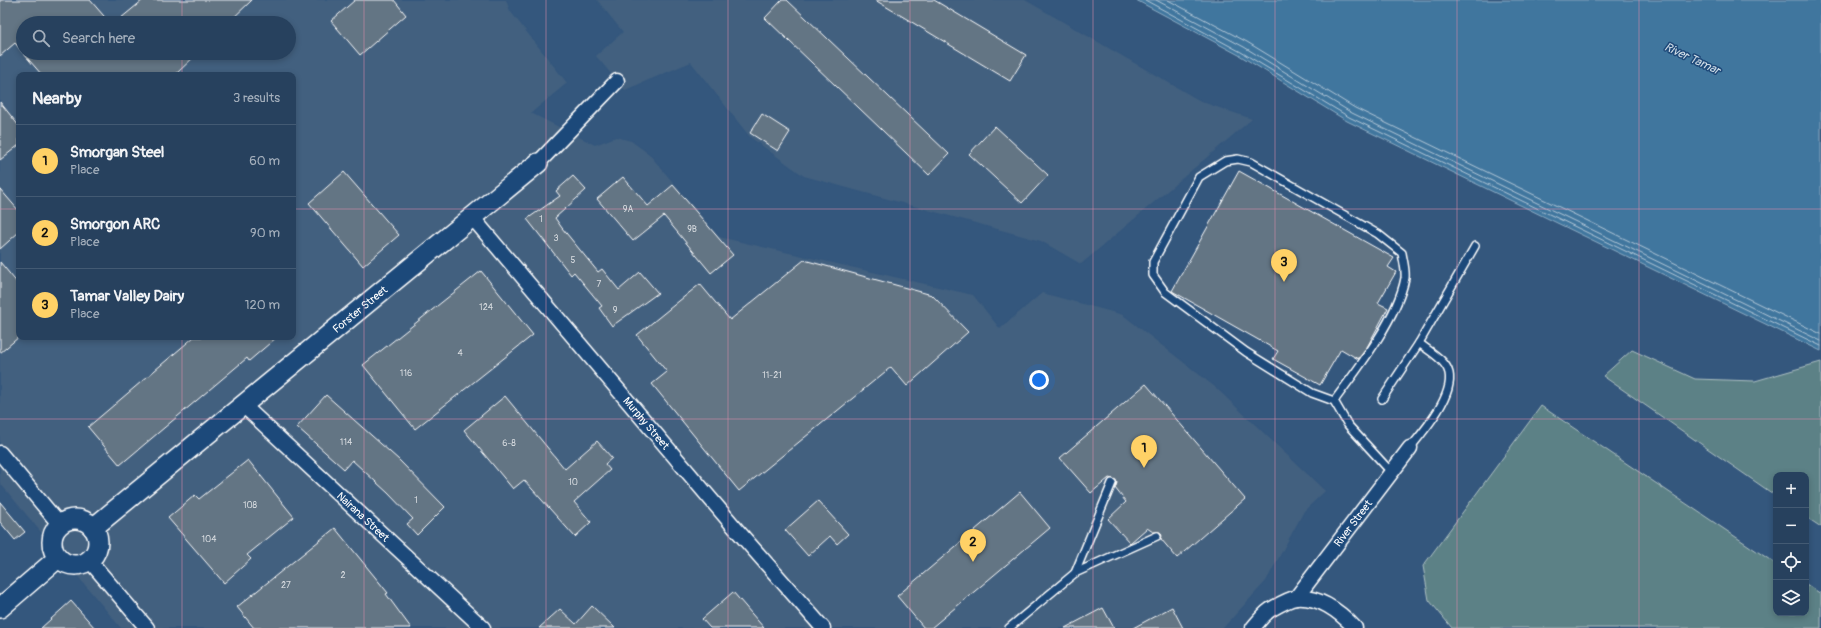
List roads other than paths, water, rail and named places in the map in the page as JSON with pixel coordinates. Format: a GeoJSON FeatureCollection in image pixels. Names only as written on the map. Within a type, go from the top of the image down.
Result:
{"type":"FeatureCollection","features":[{"type":"Feature","properties":{"kind":"street","name":"Forster Street"},"geometry":{"type":"LineString","coordinates":[[93,528],[538,163],[617,81]]}},
{"type":"Feature","properties":{"kind":"street","name":"Murphy Street"},"geometry":{"type":"LineString","coordinates":[[472,217],[736,529],[823,628]]}},
{"type":"Feature","properties":{"kind":"street","name":"Nairana Street"},"geometry":{"type":"LineString","coordinates":[[243,405],[483,628]]}},
{"type":"Feature","properties":{"kind":"street","name":"River Street"},"geometry":{"type":"LineString","coordinates":[[1296,598],[1410,448]]}},
{"type":"Feature","properties":{"kind":"street"},"geometry":{"type":"LineString","coordinates":[[0,452],[60,525]]}},
{"type":"Feature","properties":{"kind":"street"},"geometry":{"type":"LineString","coordinates":[[81,520],[93,528],[96,534],[97,548],[89,560],[79,565],[73,565],[62,562],[58,558],[52,545],[55,530],[60,525],[66,521],[81,520]]}},
{"type":"Feature","properties":{"kind":"street"},"geometry":{"type":"LineString","coordinates":[[0,608],[58,558]]}},
{"type":"Feature","properties":{"kind":"street"},"geometry":{"type":"LineString","coordinates":[[89,560],[147,628]]}},
{"type":"Feature","properties":{"kind":"street"},"geometry":{"type":"LineString","coordinates":[[1253,628],[1269,610],[1296,598],[1311,599],[1326,604],[1355,628]]}},
{"type":"Feature","properties":{"kind":"lane"},"geometry":{"type":"LineString","coordinates":[[1334,401],[1362,363],[1393,311],[1405,277],[1402,253],[1378,234],[1251,162],[1238,158],[1225,161],[1199,177],[1153,262],[1153,275],[1165,292],[1246,352],[1312,393],[1334,401],[1348,425],[1392,473]]}},
{"type":"Feature","properties":{"kind":"lane"},"geometry":{"type":"LineString","coordinates":[[1382,399],[1419,343],[1475,246]]}},
{"type":"Feature","properties":{"kind":"lane"},"geometry":{"type":"LineString","coordinates":[[1410,448],[1431,422],[1450,387],[1449,372],[1441,361],[1419,343]]}},
{"type":"Feature","properties":{"kind":"lane"},"geometry":{"type":"LineString","coordinates":[[1075,573],[1112,483]]}},
{"type":"Feature","properties":{"kind":"lane"},"geometry":{"type":"LineString","coordinates":[[1009,628],[1075,573],[1157,536]]}},
{"type":"Feature","properties":{"kind":"water","name":"River Tamar"},"geometry":{"type":"Polygon","coordinates":[[[1136,0],[1821,0],[1821,351],[1347,121],[1239,55],[1136,0]]]}},
{"type":"Feature","properties":{"kind":"place","name":"Tamar Valley Dairy"},"geometry":{"type":"Point","coordinates":[1284,282]}},
{"type":"Feature","properties":{"kind":"place","name":"Smorgan Steel"},"geometry":{"type":"Point","coordinates":[1144,468]}},
{"type":"Feature","properties":{"kind":"place","name":"Smorgon ARC"},"geometry":{"type":"Point","coordinates":[973,562]}}]}
